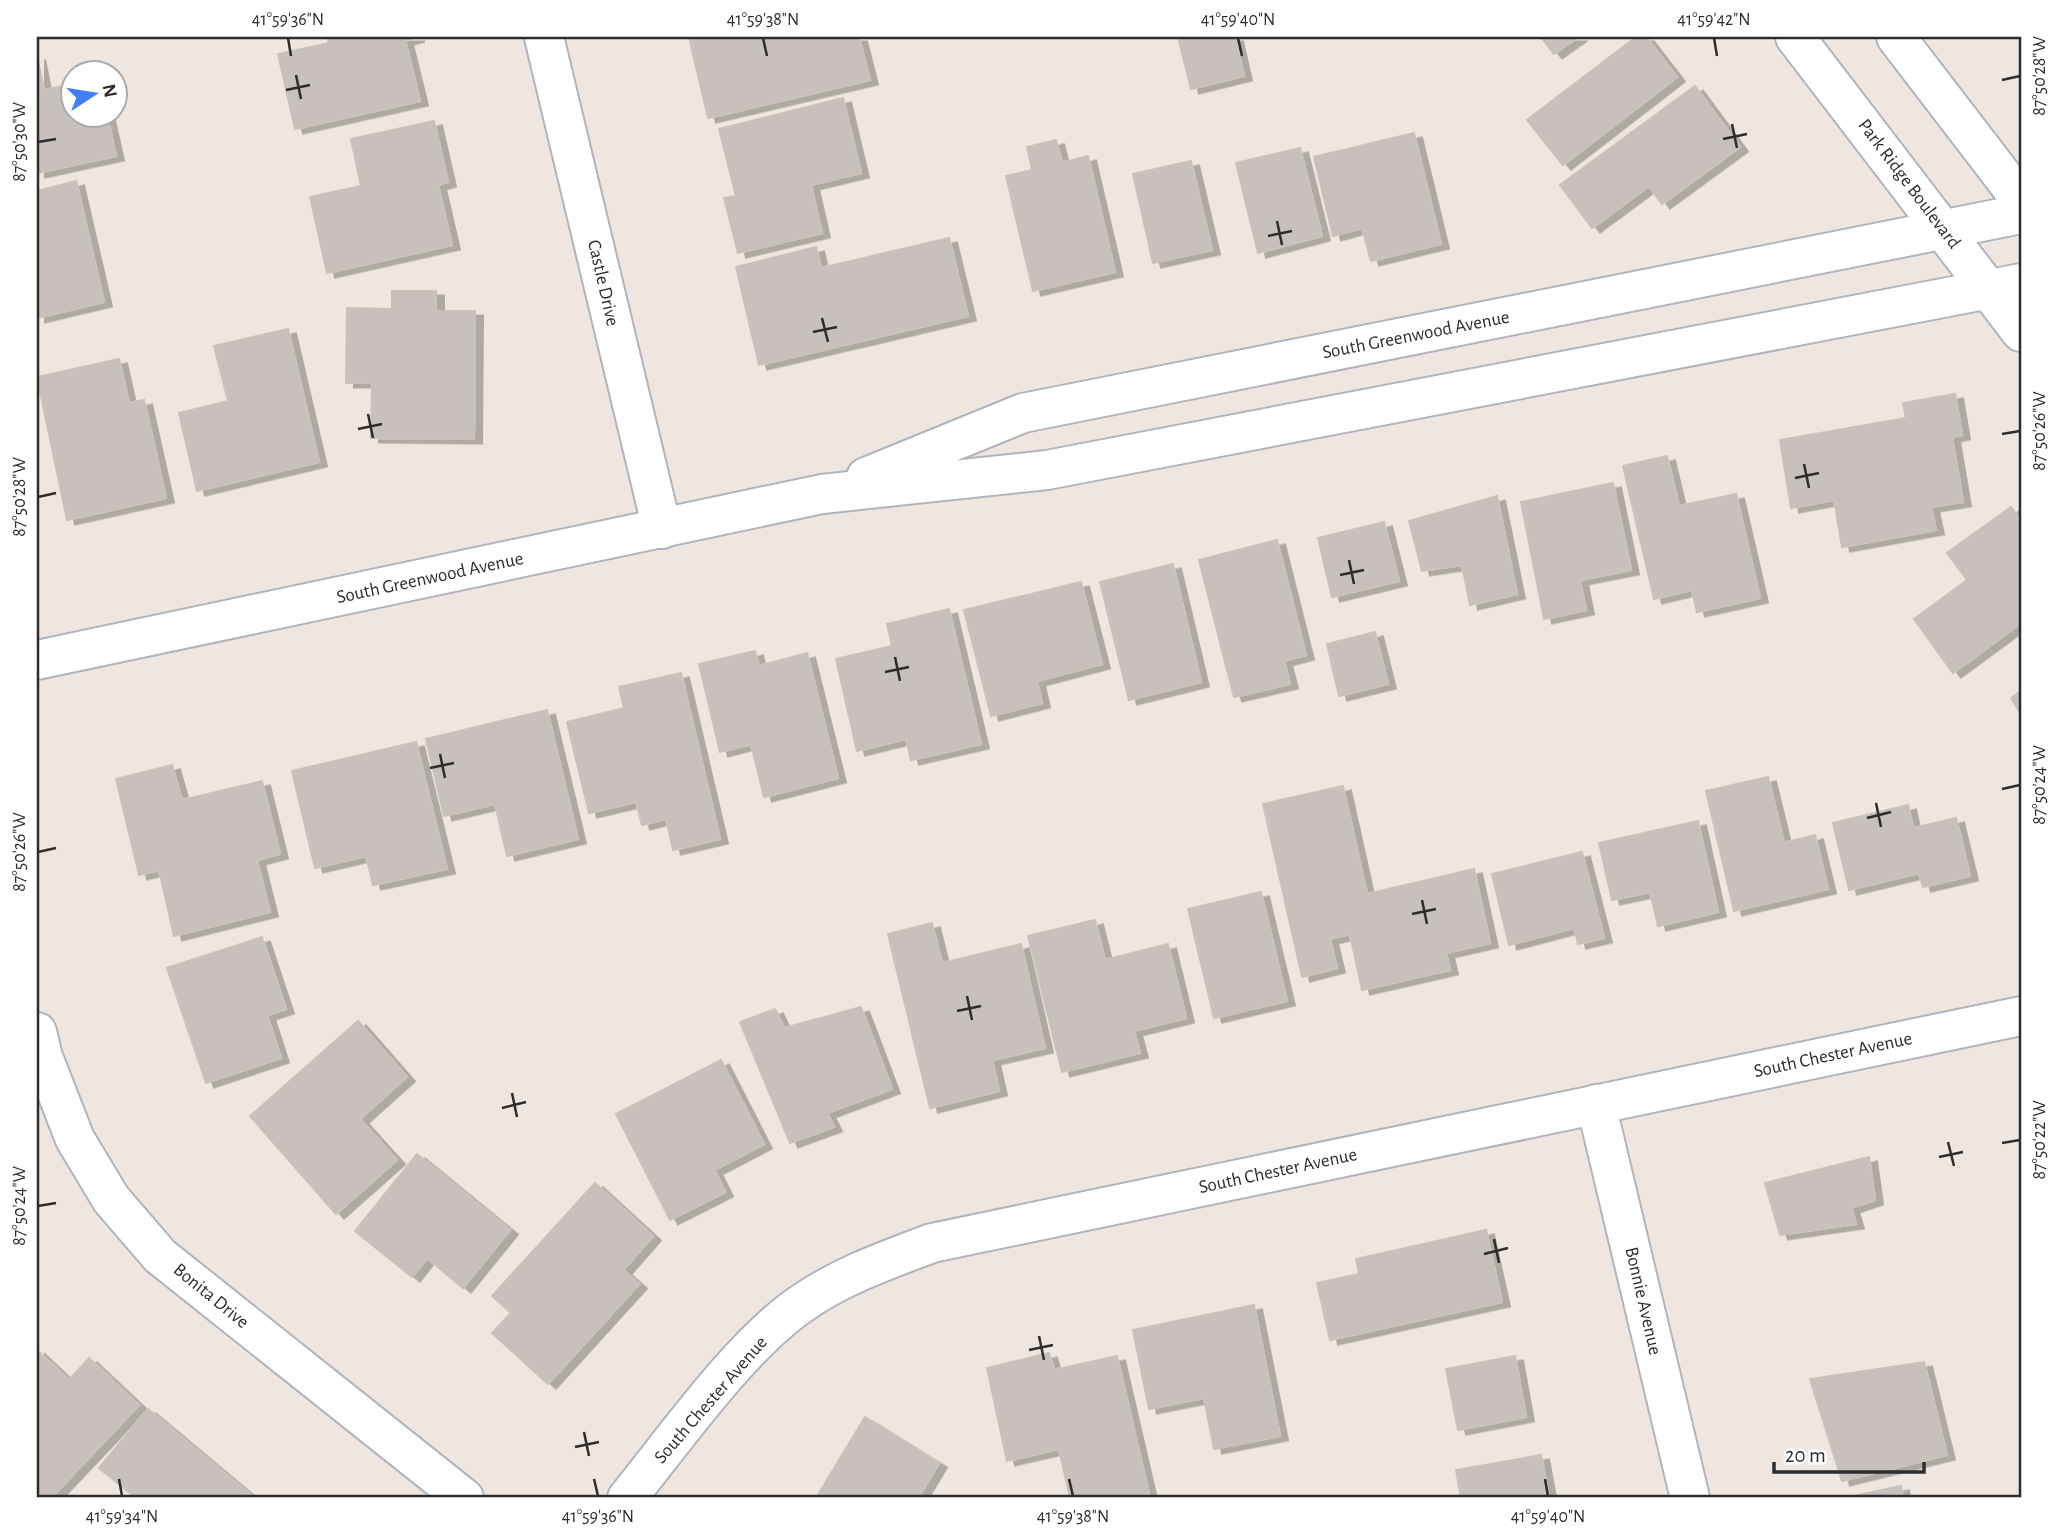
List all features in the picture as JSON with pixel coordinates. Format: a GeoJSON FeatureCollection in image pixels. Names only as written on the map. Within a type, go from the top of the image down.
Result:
{"type":"FeatureCollection","features":[{"type":"Feature","properties":{"kind":"street","name":"Castle Drive"},"geometry":{"type":"LineString","coordinates":[[544,37],[662,528]]}},
{"type":"Feature","properties":{"kind":"street","name":"Park Ridge Boulevard"},"geometry":{"type":"LineString","coordinates":[[1795,37],[1944,229],[2005,286],[2021,332]]}},
{"type":"Feature","properties":{"kind":"street"},"geometry":{"type":"LineString","coordinates":[[1896,37],[2021,200]]}},
{"type":"Feature","properties":{"kind":"street","name":"South Greenwood Avenue"},"geometry":{"type":"LineString","coordinates":[[822,494],[1023,413],[2021,214]]}},
{"type":"Feature","properties":{"kind":"street","name":"South Greenwood Avenue"},"geometry":{"type":"LineString","coordinates":[[37,660],[822,494],[1047,470],[2005,286]]}},
{"type":"Feature","properties":{"kind":"street","name":"South Chester Avenue"},"geometry":{"type":"LineString","coordinates":[[626,1498],[746,1354],[800,1304],[865,1268],[932,1244],[2021,1016]]}},
{"type":"Feature","properties":{"kind":"street","name":"Bonita Drive"},"geometry":{"type":"LineString","coordinates":[[37,1032],[43,1057],[75,1139],[111,1199],[160,1256],[464,1498]]}},
{"type":"Feature","properties":{"kind":"street","name":"Bonnie Avenue"},"geometry":{"type":"LineString","coordinates":[[1595,1104],[1690,1498]]}},
{"type":"Feature","properties":{"kind":"building"},"geometry":{"type":"Polygon","coordinates":[[[327,37],[417,37],[405,40],[420,101],[295,129],[278,54],[329,43],[327,37]]]}},
{"type":"Feature","properties":{"kind":"building"},"geometry":{"type":"Polygon","coordinates":[[[689,37],[859,37],[870,80],[708,118],[689,37]]]}},
{"type":"Feature","properties":{"kind":"building"},"geometry":{"type":"Polygon","coordinates":[[[1178,37],[1235,37],[1244,76],[1191,89],[1178,37]]]}},
{"type":"Feature","properties":{"kind":"building"},"geometry":{"type":"Polygon","coordinates":[[[1541,37],[1578,37],[1554,54],[1541,37]]]}},
{"type":"Feature","properties":{"kind":"building"},"geometry":{"type":"Polygon","coordinates":[[[1636,37],[1646,37],[1677,77],[1563,165],[1527,120],[1636,37]]]}},
{"type":"Feature","properties":{"kind":"building"},"geometry":{"type":"Polygon","coordinates":[[[37,55],[44,90],[60,87],[60,130],[110,130],[116,156],[37,173],[37,55]]]}},
{"type":"Feature","properties":{"kind":"building"},"geometry":{"type":"Polygon","coordinates":[[[1695,86],[1740,147],[1662,204],[1649,186],[1592,228],[1560,185],[1695,86]]]}},
{"type":"Feature","properties":{"kind":"building"},"geometry":{"type":"Polygon","coordinates":[[[843,98],[861,173],[811,185],[822,233],[738,253],[724,198],[736,196],[719,129],[843,98]]]}},
{"type":"Feature","properties":{"kind":"building"},"geometry":{"type":"Polygon","coordinates":[[[434,121],[448,182],[438,185],[452,245],[327,273],[310,197],[361,186],[351,139],[434,121]]]}},
{"type":"Feature","properties":{"kind":"building"},"geometry":{"type":"Polygon","coordinates":[[[1414,133],[1441,244],[1371,261],[1362,228],[1333,236],[1314,157],[1414,133]]]}},
{"type":"Feature","properties":{"kind":"building"},"geometry":{"type":"Polygon","coordinates":[[[1056,140],[1062,163],[1088,156],[1115,272],[1033,291],[1006,176],[1032,170],[1027,147],[1056,140]]]}},
{"type":"Feature","properties":{"kind":"building"},"geometry":{"type":"Polygon","coordinates":[[[1300,148],[1322,236],[1258,253],[1236,163],[1300,148]]]}},
{"type":"Feature","properties":{"kind":"building"},"geometry":{"type":"Polygon","coordinates":[[[1191,161],[1212,250],[1153,263],[1133,174],[1191,161]]]}},
{"type":"Feature","properties":{"kind":"building"},"geometry":{"type":"Polygon","coordinates":[[[76,181],[104,302],[37,318],[37,191],[76,181]]]}},
{"type":"Feature","properties":{"kind":"building"},"geometry":{"type":"Polygon","coordinates":[[[949,238],[968,316],[759,365],[736,267],[816,247],[821,268],[949,238]]]}},
{"type":"Feature","properties":{"kind":"building"},"geometry":{"type":"Polygon","coordinates":[[[392,291],[436,291],[436,311],[475,311],[474,439],[371,438],[372,383],[346,383],[347,308],[392,309],[392,291]]]}},
{"type":"Feature","properties":{"kind":"building"},"geometry":{"type":"Polygon","coordinates":[[[288,329],[319,462],[197,491],[179,413],[228,401],[214,346],[288,329]]]}},
{"type":"Feature","properties":{"kind":"building"},"geometry":{"type":"Polygon","coordinates":[[[119,359],[129,403],[144,400],[166,498],[67,520],[37,377],[119,359]]]}},
{"type":"Feature","properties":{"kind":"building"},"geometry":{"type":"Polygon","coordinates":[[[1955,394],[1962,435],[1952,437],[1963,502],[1931,507],[1936,530],[1842,547],[1834,500],[1791,508],[1780,440],[1906,418],[1903,403],[1955,394]]]}},
{"type":"Feature","properties":{"kind":"building"},"geometry":{"type":"Polygon","coordinates":[[[1667,456],[1679,506],[1736,494],[1760,598],[1697,612],[1692,590],[1654,599],[1623,466],[1667,456]]]}},
{"type":"Feature","properties":{"kind":"building"},"geometry":{"type":"Polygon","coordinates":[[[1613,483],[1631,570],[1580,580],[1586,610],[1544,619],[1521,502],[1613,483]]]}},
{"type":"Feature","properties":{"kind":"building"},"geometry":{"type":"Polygon","coordinates":[[[1497,496],[1517,594],[1470,605],[1462,565],[1422,571],[1409,521],[1497,496]]]}},
{"type":"Feature","properties":{"kind":"building"},"geometry":{"type":"Polygon","coordinates":[[[2011,507],[2021,521],[2021,623],[1953,673],[1914,619],[1967,580],[1947,553],[2011,507]]]}},
{"type":"Feature","properties":{"kind":"building"},"geometry":{"type":"Polygon","coordinates":[[[1384,522],[1399,581],[1332,597],[1318,538],[1384,522]]]}},
{"type":"Feature","properties":{"kind":"building"},"geometry":{"type":"Polygon","coordinates":[[[1277,540],[1306,655],[1284,661],[1290,684],[1234,697],[1199,560],[1277,540]]]}},
{"type":"Feature","properties":{"kind":"building"},"geometry":{"type":"Polygon","coordinates":[[[1173,564],[1201,682],[1129,700],[1100,582],[1173,564]]]}},
{"type":"Feature","properties":{"kind":"building"},"geometry":{"type":"Polygon","coordinates":[[[1081,582],[1102,664],[1037,681],[1042,703],[991,716],[964,610],[1081,582]]]}},
{"type":"Feature","properties":{"kind":"building"},"geometry":{"type":"Polygon","coordinates":[[[949,609],[981,744],[911,760],[906,739],[857,751],[836,659],[892,646],[887,624],[949,609]]]}},
{"type":"Feature","properties":{"kind":"building"},"geometry":{"type":"Polygon","coordinates":[[[1375,632],[1388,684],[1339,696],[1327,644],[1375,632]]]}},
{"type":"Feature","properties":{"kind":"building"},"geometry":{"type":"Polygon","coordinates":[[[755,651],[759,666],[807,653],[838,778],[764,797],[751,744],[720,752],[699,664],[755,651]]]}},
{"type":"Feature","properties":{"kind":"building"},"geometry":{"type":"Polygon","coordinates":[[[681,673],[720,839],[673,850],[666,819],[642,825],[636,802],[589,813],[567,722],[624,708],[619,687],[681,673]]]}},
{"type":"Feature","properties":{"kind":"building"},"geometry":{"type":"Polygon","coordinates":[[[2021,691],[2021,714],[2011,698],[2021,691]]]}},
{"type":"Feature","properties":{"kind":"building"},"geometry":{"type":"Polygon","coordinates":[[[547,710],[578,839],[507,856],[495,804],[444,816],[426,739],[547,710]]]}},
{"type":"Feature","properties":{"kind":"building"},"geometry":{"type":"Polygon","coordinates":[[[416,742],[447,869],[373,885],[366,856],[315,868],[292,771],[416,742]]]}},
{"type":"Feature","properties":{"kind":"building"},"geometry":{"type":"Polygon","coordinates":[[[172,765],[182,800],[262,781],[280,854],[257,860],[270,912],[174,936],[159,870],[139,875],[116,779],[172,765]]]}},
{"type":"Feature","properties":{"kind":"building"},"geometry":{"type":"Polygon","coordinates":[[[1768,777],[1784,843],[1815,835],[1828,889],[1734,911],[1706,791],[1768,777]]]}},
{"type":"Feature","properties":{"kind":"building"},"geometry":{"type":"Polygon","coordinates":[[[1343,786],[1367,894],[1474,869],[1490,943],[1446,953],[1450,970],[1362,990],[1350,934],[1330,939],[1337,968],[1302,977],[1263,804],[1343,786]]]}},
{"type":"Feature","properties":{"kind":"building"},"geometry":{"type":"Polygon","coordinates":[[[1908,805],[1913,828],[1956,818],[1970,876],[1923,887],[1919,873],[1849,890],[1833,823],[1908,805]]]}},
{"type":"Feature","properties":{"kind":"building"},"geometry":{"type":"Polygon","coordinates":[[[1698,821],[1718,912],[1658,926],[1650,892],[1612,900],[1599,843],[1698,821]]]}},
{"type":"Feature","properties":{"kind":"building"},"geometry":{"type":"Polygon","coordinates":[[[1582,852],[1604,938],[1578,944],[1574,928],[1509,945],[1492,874],[1582,852]]]}},
{"type":"Feature","properties":{"kind":"building"},"geometry":{"type":"Polygon","coordinates":[[[1261,892],[1287,1001],[1214,1018],[1188,909],[1261,892]]]}},
{"type":"Feature","properties":{"kind":"building"},"geometry":{"type":"Polygon","coordinates":[[[1095,920],[1105,960],[1168,944],[1186,1018],[1134,1031],[1140,1053],[1062,1072],[1028,936],[1095,920]]]}},
{"type":"Feature","properties":{"kind":"building"},"geometry":{"type":"Polygon","coordinates":[[[932,923],[942,963],[1021,944],[1045,1048],[992,1060],[999,1091],[930,1108],[888,934],[932,923]]]}},
{"type":"Feature","properties":{"kind":"building"},"geometry":{"type":"Polygon","coordinates":[[[262,937],[286,1009],[267,1015],[281,1058],[206,1083],[167,968],[262,937]]]}},
{"type":"Feature","properties":{"kind":"building"},"geometry":{"type":"Polygon","coordinates":[[[861,1007],[892,1089],[827,1113],[834,1127],[790,1143],[740,1022],[775,1009],[784,1028],[861,1007]]]}},
{"type":"Feature","properties":{"kind":"building"},"geometry":{"type":"Polygon","coordinates":[[[358,1021],[407,1077],[360,1119],[397,1160],[336,1214],[250,1116],[358,1021]]]}},
{"type":"Feature","properties":{"kind":"building"},"geometry":{"type":"Polygon","coordinates":[[[721,1060],[764,1144],[714,1170],[725,1192],[670,1220],[616,1114],[721,1060]]]}},
{"type":"Feature","properties":{"kind":"building"},"geometry":{"type":"Polygon","coordinates":[[[417,1154],[510,1230],[463,1288],[427,1258],[412,1277],[355,1231],[417,1154]]]}},
{"type":"Feature","properties":{"kind":"building"},"geometry":{"type":"Polygon","coordinates":[[[1869,1157],[1875,1200],[1851,1208],[1856,1224],[1780,1235],[1765,1183],[1869,1157]]]}},
{"type":"Feature","properties":{"kind":"building"},"geometry":{"type":"Polygon","coordinates":[[[595,1183],[653,1236],[623,1270],[639,1284],[548,1384],[492,1333],[511,1313],[492,1296],[595,1183]]]}},
{"type":"Feature","properties":{"kind":"building"},"geometry":{"type":"Polygon","coordinates":[[[1486,1230],[1502,1302],[1330,1340],[1317,1283],[1359,1274],[1356,1259],[1486,1230]]]}},
{"type":"Feature","properties":{"kind":"building"},"geometry":{"type":"Polygon","coordinates":[[[1254,1305],[1280,1436],[1214,1449],[1204,1398],[1149,1409],[1133,1330],[1254,1305]]]}},
{"type":"Feature","properties":{"kind":"building"},"geometry":{"type":"Polygon","coordinates":[[[37,1350],[69,1380],[89,1358],[139,1405],[51,1498],[45,1498],[37,1491],[37,1350]]]}},
{"type":"Feature","properties":{"kind":"building"},"geometry":{"type":"Polygon","coordinates":[[[1049,1353],[1054,1370],[1117,1356],[1149,1494],[1131,1498],[1070,1498],[1059,1449],[1007,1461],[987,1368],[1049,1353]]]}},
{"type":"Feature","properties":{"kind":"building"},"geometry":{"type":"Polygon","coordinates":[[[1515,1356],[1526,1417],[1458,1430],[1446,1369],[1515,1356]]]}},
{"type":"Feature","properties":{"kind":"building"},"geometry":{"type":"Polygon","coordinates":[[[1924,1362],[1947,1455],[1842,1481],[1810,1379],[1924,1362]]]}},
{"type":"Feature","properties":{"kind":"building"},"geometry":{"type":"Polygon","coordinates":[[[148,1409],[254,1498],[136,1498],[99,1468],[148,1409]]]}},
{"type":"Feature","properties":{"kind":"building"},"geometry":{"type":"Polygon","coordinates":[[[865,1417],[939,1463],[918,1498],[816,1498],[865,1417]]]}},
{"type":"Feature","properties":{"kind":"building"},"geometry":{"type":"Polygon","coordinates":[[[1541,1455],[1549,1498],[1461,1498],[1456,1470],[1541,1455]]]}},
{"type":"Feature","properties":{"kind":"building"},"geometry":{"type":"Polygon","coordinates":[[[1901,1486],[1903,1498],[1844,1498],[1901,1486]]]}}]}
